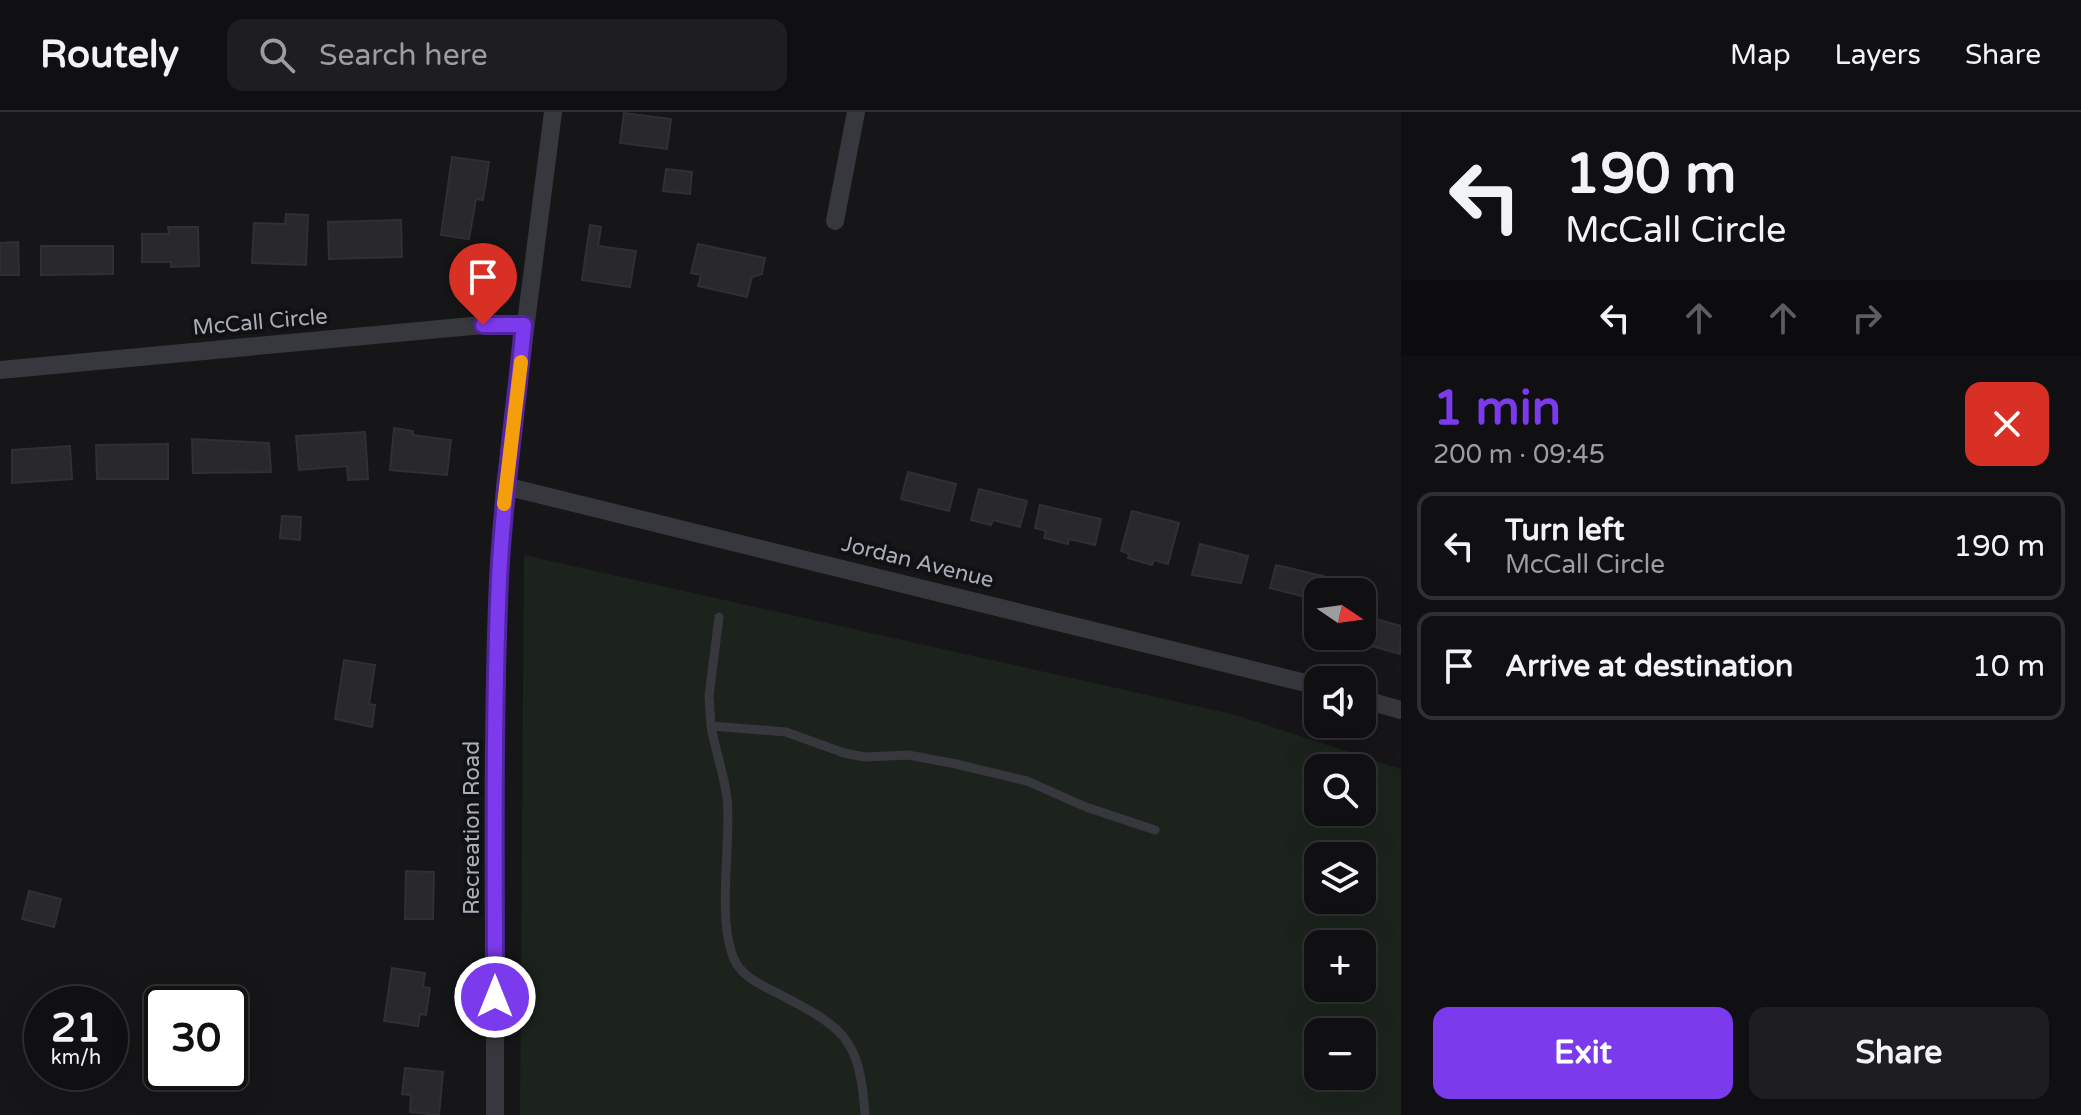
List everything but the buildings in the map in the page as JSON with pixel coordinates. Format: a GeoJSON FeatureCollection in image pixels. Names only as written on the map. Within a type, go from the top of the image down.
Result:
{"type":"FeatureCollection","features":[{"type":"Feature","properties":{"kind":"street","name":"Recreation Road"},"geometry":{"type":"LineString","coordinates":[[495,1115],[495,727],[505,486],[553,112]]}},
{"type":"Feature","properties":{"kind":"street"},"geometry":{"type":"LineString","coordinates":[[835,221],[856,112]]}},
{"type":"Feature","properties":{"kind":"street","name":"McCall Circle"},"geometry":{"type":"LineString","coordinates":[[0,370],[452,328],[524,325]]}},
{"type":"Feature","properties":{"kind":"street","name":"Jordan Avenue"},"geometry":{"type":"LineString","coordinates":[[505,486],[1304,683]]}},
{"type":"Feature","properties":{"kind":"street"},"geometry":{"type":"LineString","coordinates":[[1376,703],[1401,710]]}},
{"type":"Feature","properties":{"kind":"lane"},"geometry":{"type":"LineString","coordinates":[[719,617],[709,696],[711,726],[727,795],[726,909],[732,954],[742,971],[756,982],[811,1011],[847,1038],[857,1060],[865,1115]]}},
{"type":"Feature","properties":{"kind":"lane"},"geometry":{"type":"LineString","coordinates":[[711,726],[786,732],[844,753],[865,757],[916,756],[956,764],[1027,781],[1095,811],[1155,830]]}},
{"type":"Feature","properties":{"kind":"shaded area"},"geometry":{"type":"Polygon","coordinates":[[[524,555],[1236,715],[1355,754],[1304,754],[1304,826],[1376,826],[1376,761],[1401,769],[1401,1115],[520,1115],[524,555]]]}},
{"type":"Feature","properties":{"kind":"slow traffic"},"geometry":{"type":"LineString","coordinates":[[504,504],[521,362]]}},
{"type":"Feature","properties":{"kind":"route"},"geometry":{"type":"LineString","coordinates":[[483,325],[524,325],[505,486],[499,580],[495,727],[495,997]]}}]}
